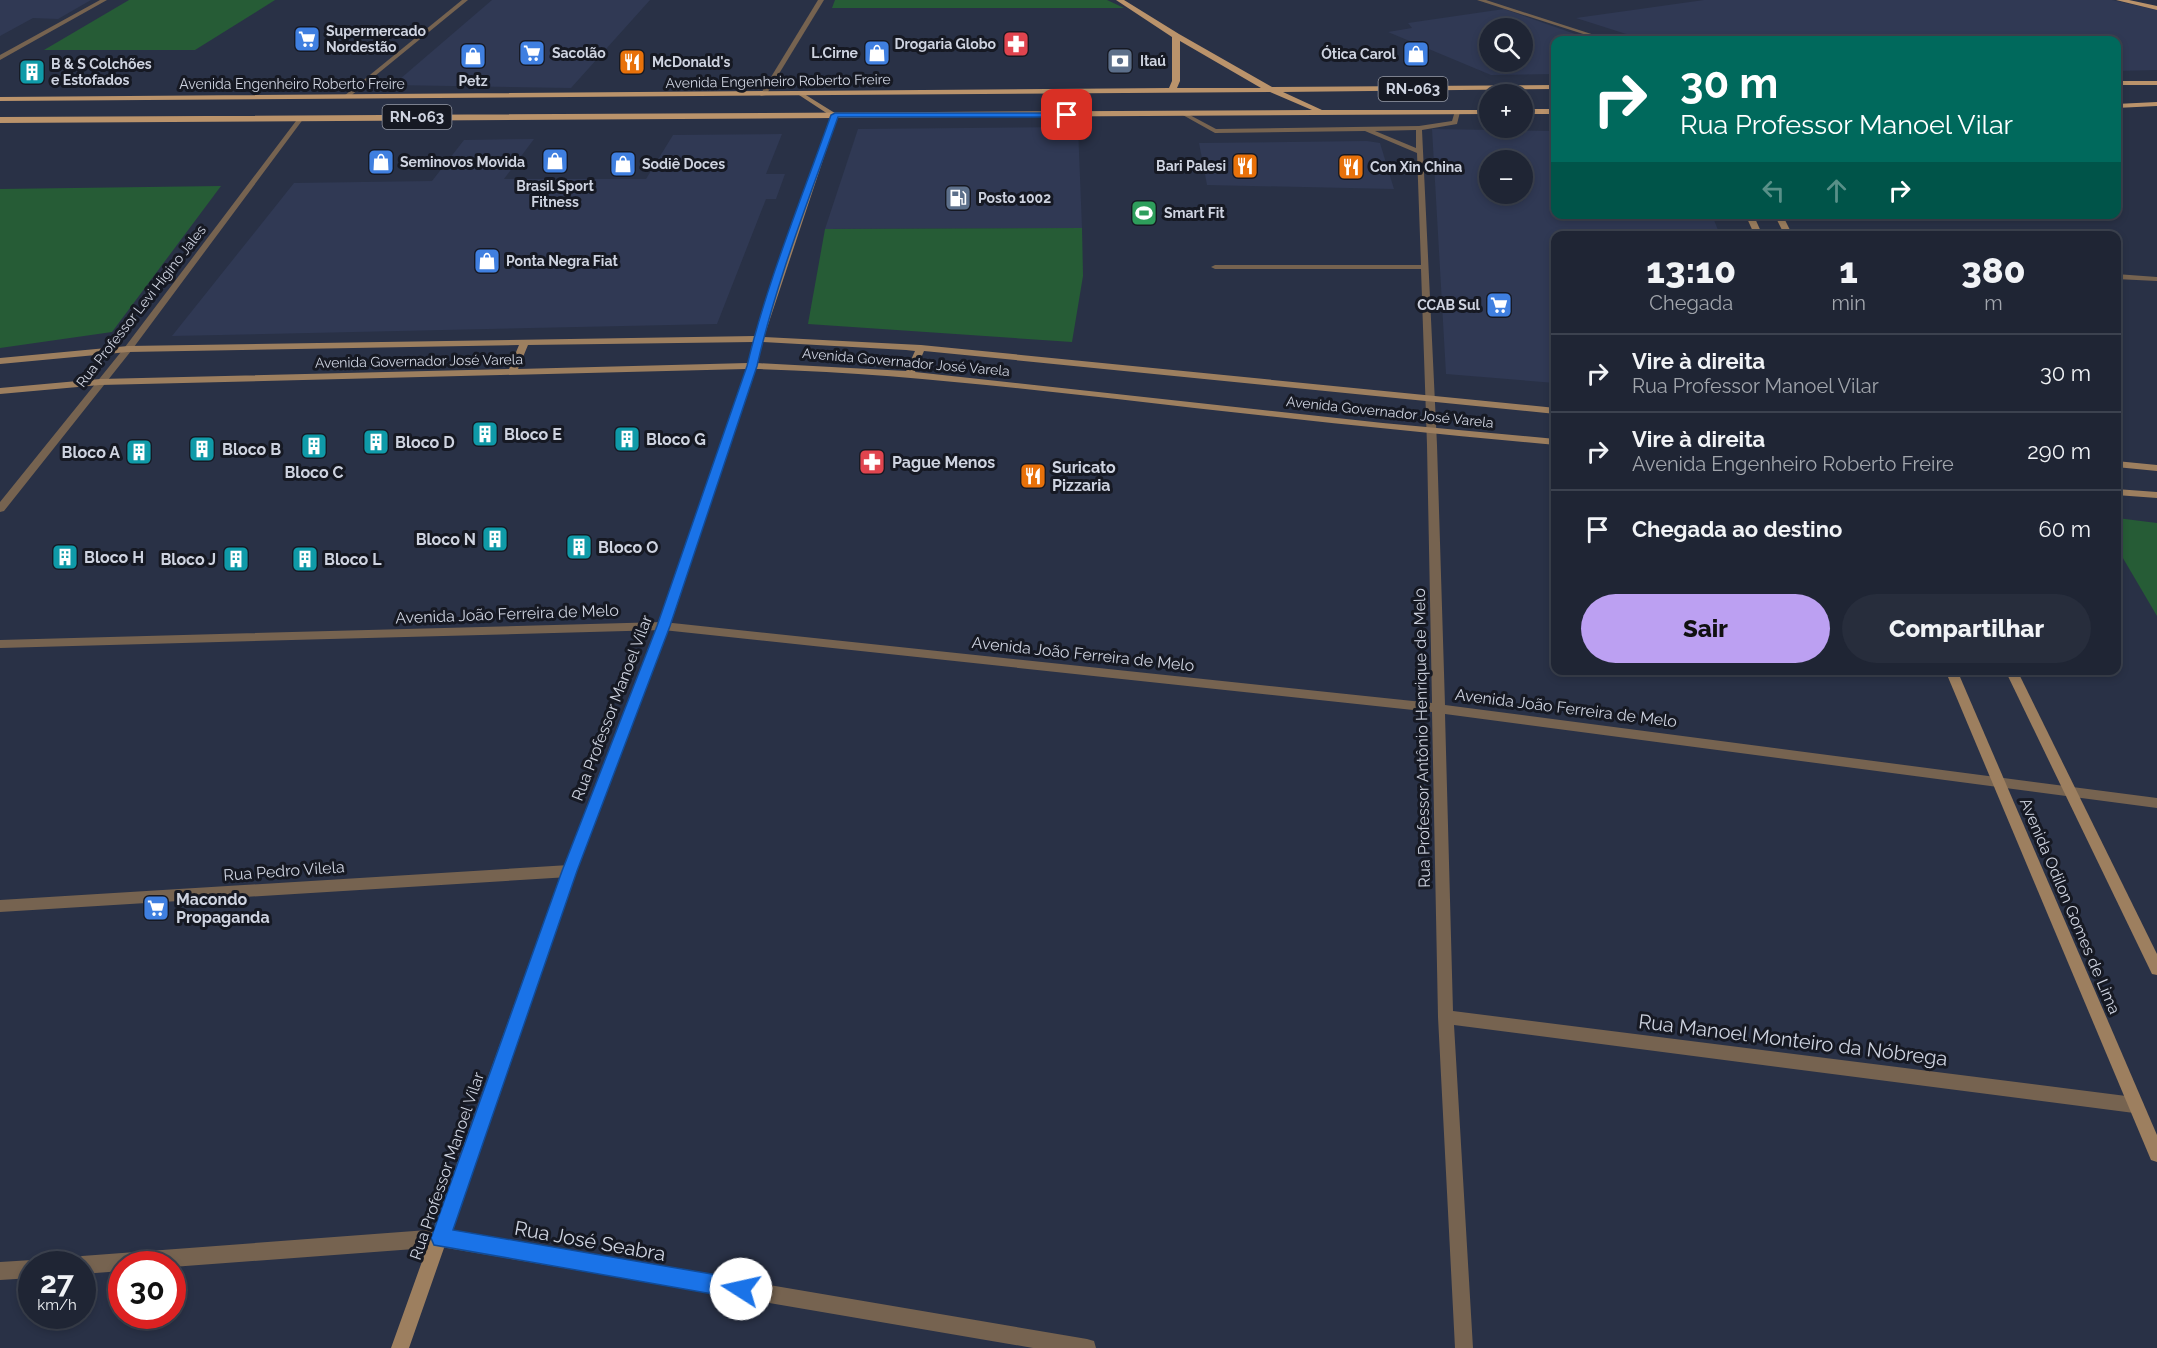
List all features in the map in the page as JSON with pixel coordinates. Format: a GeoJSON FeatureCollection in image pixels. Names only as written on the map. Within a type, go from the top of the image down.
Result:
{"type":"FeatureCollection","features":[{"type":"Feature","properties":{"kind":"main road"},"geometry":{"type":"LineString","coordinates":[[1119,0],[1176,36],[1271,90],[1325,112]]}},
{"type":"Feature","properties":{"kind":"main road"},"geometry":{"type":"LineString","coordinates":[[2119,0],[2157,8]]}},
{"type":"Feature","properties":{"kind":"main road"},"geometry":{"type":"LineString","coordinates":[[1172,91],[1176,81],[1176,36]]}},
{"type":"Feature","properties":{"kind":"main road"},"geometry":{"type":"LineString","coordinates":[[2121,83],[2157,82]]}},
{"type":"Feature","properties":{"kind":"main road","name":"Avenida Engenheiro Roberto Freire"},"geometry":{"type":"LineString","coordinates":[[0,99],[763,95],[1551,87]]}},
{"type":"Feature","properties":{"kind":"main road"},"geometry":{"type":"LineString","coordinates":[[2121,108],[2157,104]]}},
{"type":"Feature","properties":{"kind":"main road"},"geometry":{"type":"LineString","coordinates":[[2121,108],[2157,111]]}},
{"type":"Feature","properties":{"kind":"main road"},"geometry":{"type":"LineString","coordinates":[[1533,112],[1551,111]]}},
{"type":"Feature","properties":{"kind":"main road","name":"Avenida Engenheiro Roberto Freire"},"geometry":{"type":"LineString","coordinates":[[0,120],[1479,112]]}},
{"type":"Feature","properties":{"kind":"street"},"geometry":{"type":"LineString","coordinates":[[0,58],[104,0]]}},
{"type":"Feature","properties":{"kind":"street"},"geometry":{"type":"LineString","coordinates":[[346,97],[465,0]]}},
{"type":"Feature","properties":{"kind":"street"},"geometry":{"type":"LineString","coordinates":[[763,95],[821,0]]}},
{"type":"Feature","properties":{"kind":"street"},"geometry":{"type":"LineString","coordinates":[[1480,0],[1594,36]]}},
{"type":"Feature","properties":{"kind":"street"},"geometry":{"type":"LineString","coordinates":[[801,94],[835,115]]}},
{"type":"Feature","properties":{"kind":"street"},"geometry":{"type":"LineString","coordinates":[[1184,114],[1215,131],[1419,128],[1455,123],[1457,112]]}},
{"type":"Feature","properties":{"kind":"street","name":"Rua Professor Manoel Vilar"},"geometry":{"type":"LineString","coordinates":[[400,1348],[441,1238],[569,871],[663,626],[835,115]]}},
{"type":"Feature","properties":{"kind":"street","name":"Rua Professor Levi Higino Jales"},"geometry":{"type":"LineString","coordinates":[[0,508],[128,349],[301,118]]}},
{"type":"Feature","properties":{"kind":"street","name":"Rua Professor Antônio Henrique de Melo"},"geometry":{"type":"LineString","coordinates":[[1419,128],[1431,431],[1436,708],[1446,1017],[1464,1348]]}},
{"type":"Feature","properties":{"kind":"street"},"geometry":{"type":"LineString","coordinates":[[1365,129],[1420,152]]}},
{"type":"Feature","properties":{"kind":"street"},"geometry":{"type":"LineString","coordinates":[[1215,267],[1424,267]]}},
{"type":"Feature","properties":{"kind":"street"},"geometry":{"type":"LineString","coordinates":[[2121,276],[2157,279]]}},
{"type":"Feature","properties":{"kind":"street","name":"Avenida Governador José Varela"},"geometry":{"type":"LineString","coordinates":[[0,361],[128,349],[758,339],[921,348],[1551,411]]}},
{"type":"Feature","properties":{"kind":"street"},"geometry":{"type":"LineString","coordinates":[[512,372],[525,343]]}},
{"type":"Feature","properties":{"kind":"street"},"geometry":{"type":"LineString","coordinates":[[910,373],[921,348]]}},
{"type":"Feature","properties":{"kind":"street","name":"Avenida Governador José Varela"},"geometry":{"type":"LineString","coordinates":[[0,390],[100,382],[752,366],[822,367],[910,373],[1431,431],[1551,442]]}},
{"type":"Feature","properties":{"kind":"street"},"geometry":{"type":"LineString","coordinates":[[2121,464],[2157,468]]}},
{"type":"Feature","properties":{"kind":"street"},"geometry":{"type":"LineString","coordinates":[[2121,492],[2157,495]]}},
{"type":"Feature","properties":{"kind":"street","name":"Avenida João Ferreira de Melo"},"geometry":{"type":"LineString","coordinates":[[0,644],[663,626],[1436,708],[1997,780],[2157,803]]}},
{"type":"Feature","properties":{"kind":"street","name":"Avenida Odilon Gomes de Lima"},"geometry":{"type":"LineString","coordinates":[[1953,675],[2134,1105],[2157,1154]]}},
{"type":"Feature","properties":{"kind":"street"},"geometry":{"type":"LineString","coordinates":[[2013,675],[2157,969]]}},
{"type":"Feature","properties":{"kind":"street","name":"Rua Pedro Vilela"},"geometry":{"type":"LineString","coordinates":[[0,906],[569,871]]}},
{"type":"Feature","properties":{"kind":"street","name":"Rua Manoel Monteiro da Nóbrega"},"geometry":{"type":"LineString","coordinates":[[1446,1017],[2134,1105]]}},
{"type":"Feature","properties":{"kind":"street","name":"Rua José Seabra"},"geometry":{"type":"LineString","coordinates":[[96,1264],[441,1238],[1087,1348]]}},
{"type":"Feature","properties":{"kind":"street"},"geometry":{"type":"LineString","coordinates":[[0,1271],[18,1270]]}},
{"type":"Feature","properties":{"kind":"shaded area"},"geometry":{"type":"Polygon","coordinates":[[[0,0],[91,0],[58,19],[33,18],[0,36],[0,0]]]}},
{"type":"Feature","properties":{"kind":"shaded area"},"geometry":{"type":"Polygon","coordinates":[[[492,0],[650,0],[571,88],[393,85],[492,0]]]}},
{"type":"Feature","properties":{"kind":"shaded area"},"geometry":{"type":"Polygon","coordinates":[[[1704,0],[2112,0],[2157,10],[2157,70],[2121,71],[2121,36],[1632,36],[1576,18],[1704,0]]]}},
{"type":"Feature","properties":{"kind":"shaded area"},"geometry":{"type":"Polygon","coordinates":[[[1504,9],[1530,18],[1479,18],[1479,70],[1388,32],[1412,28],[1408,23],[1504,9]]]}},
{"type":"Feature","properties":{"kind":"shaded area"},"geometry":{"type":"Polygon","coordinates":[[[1533,19],[1581,36],[1551,36],[1551,74],[1491,75],[1484,72],[1533,72],[1533,19]]]}},
{"type":"Feature","properties":{"kind":"shaded area","name":"Posto 1002"},"geometry":{"type":"Polygon","coordinates":[[[1078,127],[1082,228],[825,229],[858,129],[1078,127]]]}},
{"type":"Feature","properties":{"kind":"shaded area","name":"CCAB Sul"},"geometry":{"type":"Polygon","coordinates":[[[1432,129],[1479,130],[1479,138],[1533,138],[1533,131],[1551,131],[1551,219],[1714,219],[1718,231],[1551,231],[1551,383],[1446,374],[1432,129]]]}},
{"type":"Feature","properties":{"kind":"shaded area","name":"Ponta Negra Fiat"},"geometry":{"type":"Polygon","coordinates":[[[782,134],[766,174],[785,174],[776,199],[766,199],[717,324],[172,336],[294,183],[432,181],[464,140],[534,139],[504,179],[646,179],[673,135],[782,134]]]}},
{"type":"Feature","properties":{"kind":"shaded area"},"geometry":{"type":"Polygon","coordinates":[[[1367,141],[1380,143],[1394,189],[1207,185],[1199,143],[1367,141]]]}},
{"type":"Feature","properties":{"kind":"green space"},"geometry":{"type":"Polygon","coordinates":[[[129,0],[275,0],[195,50],[44,50],[129,0]]]}},
{"type":"Feature","properties":{"kind":"green space"},"geometry":{"type":"Polygon","coordinates":[[[835,0],[1107,0],[1124,8],[832,8],[835,0]]]}},
{"type":"Feature","properties":{"kind":"green space"},"geometry":{"type":"Polygon","coordinates":[[[221,186],[112,332],[0,348],[0,189],[221,186]]]}},
{"type":"Feature","properties":{"kind":"green space"},"geometry":{"type":"Polygon","coordinates":[[[1082,228],[1083,276],[1072,342],[808,324],[825,229],[1082,228]]]}},
{"type":"Feature","properties":{"kind":"green space"},"geometry":{"type":"Polygon","coordinates":[[[2121,518],[2157,523],[2157,616],[2121,555],[2121,518]]]}},
{"type":"Feature","properties":{"kind":"place","name":"Supermercado Nordestão"},"geometry":{"type":"Point","coordinates":[307,39]}},
{"type":"Feature","properties":{"kind":"place","name":"Drogaria Globo"},"geometry":{"type":"Point","coordinates":[1016,44]}},
{"type":"Feature","properties":{"kind":"place","name":"Sacolão"},"geometry":{"type":"Point","coordinates":[532,53]}},
{"type":"Feature","properties":{"kind":"place","name":"L.Cirne"},"geometry":{"type":"Point","coordinates":[877,53]}},
{"type":"Feature","properties":{"kind":"place","name":"Ótica Carol"},"geometry":{"type":"Point","coordinates":[1416,54]}},
{"type":"Feature","properties":{"kind":"place","name":"Petz"},"geometry":{"type":"Point","coordinates":[473,56]}},
{"type":"Feature","properties":{"kind":"place","name":"Itaú"},"geometry":{"type":"Point","coordinates":[1120,61]}},
{"type":"Feature","properties":{"kind":"place","name":"McDonald's"},"geometry":{"type":"Point","coordinates":[632,62]}},
{"type":"Feature","properties":{"kind":"place","name":"B & S Colchões e Estofados"},"geometry":{"type":"Point","coordinates":[32,72]}},
{"type":"Feature","properties":{"kind":"place","name":"Brasil Sport Fitness"},"geometry":{"type":"Point","coordinates":[555,161]}},
{"type":"Feature","properties":{"kind":"place","name":"Seminovos Movida"},"geometry":{"type":"Point","coordinates":[381,162]}},
{"type":"Feature","properties":{"kind":"place","name":"Sodiê Doces"},"geometry":{"type":"Point","coordinates":[623,164]}},
{"type":"Feature","properties":{"kind":"place","name":"Bari Palesi"},"geometry":{"type":"Point","coordinates":[1245,166]}},
{"type":"Feature","properties":{"kind":"place","name":"Con Xin China"},"geometry":{"type":"Point","coordinates":[1351,167]}},
{"type":"Feature","properties":{"kind":"place","name":"Posto 1002"},"geometry":{"type":"Point","coordinates":[958,198]}},
{"type":"Feature","properties":{"kind":"place","name":"Smart Fit"},"geometry":{"type":"Point","coordinates":[1144,213]}},
{"type":"Feature","properties":{"kind":"place","name":"Ponta Negra Fiat"},"geometry":{"type":"Point","coordinates":[487,261]}},
{"type":"Feature","properties":{"kind":"place","name":"CCAB Sul"},"geometry":{"type":"Point","coordinates":[1499,305]}},
{"type":"Feature","properties":{"kind":"place","name":"Bloco E"},"geometry":{"type":"Point","coordinates":[485,434]}},
{"type":"Feature","properties":{"kind":"place","name":"Bloco G"},"geometry":{"type":"Point","coordinates":[627,439]}},
{"type":"Feature","properties":{"kind":"place","name":"Bloco D"},"geometry":{"type":"Point","coordinates":[376,442]}},
{"type":"Feature","properties":{"kind":"place","name":"Bloco C"},"geometry":{"type":"Point","coordinates":[314,446]}},
{"type":"Feature","properties":{"kind":"place","name":"Bloco B"},"geometry":{"type":"Point","coordinates":[202,449]}},
{"type":"Feature","properties":{"kind":"place","name":"Bloco A"},"geometry":{"type":"Point","coordinates":[139,452]}},
{"type":"Feature","properties":{"kind":"place","name":"Pague Menos"},"geometry":{"type":"Point","coordinates":[872,462]}},
{"type":"Feature","properties":{"kind":"place","name":"Suricato Pizzaria"},"geometry":{"type":"Point","coordinates":[1033,476]}},
{"type":"Feature","properties":{"kind":"place","name":"Bloco N"},"geometry":{"type":"Point","coordinates":[495,539]}},
{"type":"Feature","properties":{"kind":"place","name":"Bloco O"},"geometry":{"type":"Point","coordinates":[579,547]}},
{"type":"Feature","properties":{"kind":"place","name":"Bloco H"},"geometry":{"type":"Point","coordinates":[65,557]}},
{"type":"Feature","properties":{"kind":"place","name":"Bloco J"},"geometry":{"type":"Point","coordinates":[236,559]}},
{"type":"Feature","properties":{"kind":"place","name":"Bloco L"},"geometry":{"type":"Point","coordinates":[305,559]}},
{"type":"Feature","properties":{"kind":"place","name":"Macondo Propaganda"},"geometry":{"type":"Point","coordinates":[156,908]}},
{"type":"Feature","properties":{"kind":"route"},"geometry":{"type":"LineString","coordinates":[[741,1289],[441,1238],[569,871],[663,626],[752,366],[758,339],[793,234],[835,115],[1067,115]]}}]}
